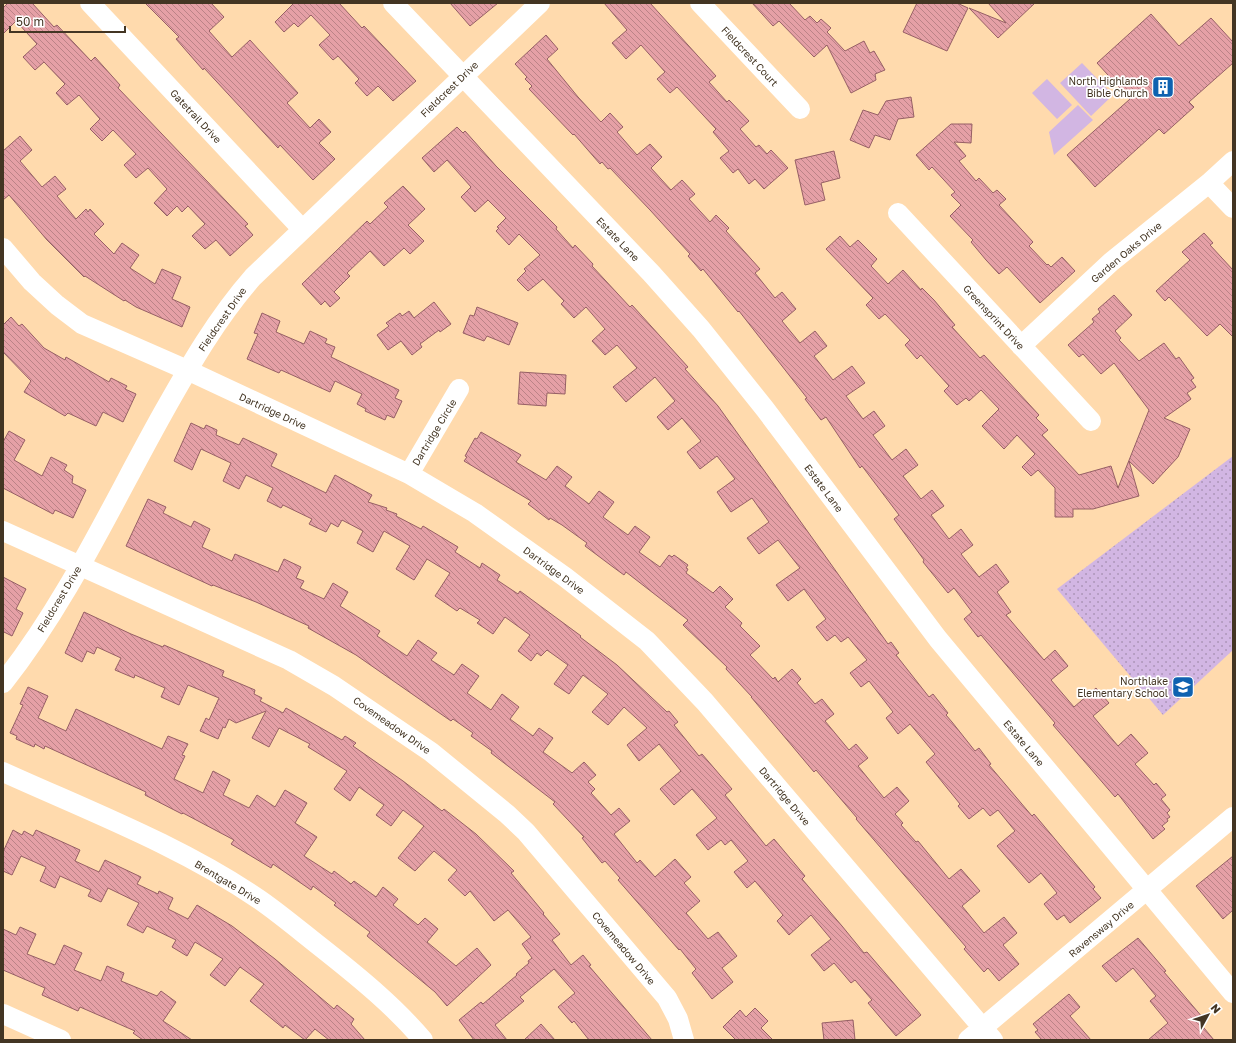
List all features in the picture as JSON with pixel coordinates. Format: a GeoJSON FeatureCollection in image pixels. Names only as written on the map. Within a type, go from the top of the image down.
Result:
{"type":"FeatureCollection","features":[{"type":"Feature","properties":{"kind":"street","name":"Gatetrail Drive"},"geometry":{"type":"LineString","coordinates":[[90,3],[302,229]]}},
{"type":"Feature","properties":{"kind":"street","name":"Estate Lane"},"geometry":{"type":"LineString","coordinates":[[393,3],[651,273],[701,329],[765,409],[938,639],[1233,993]]}},
{"type":"Feature","properties":{"kind":"street","name":"Fieldcrest Drive"},"geometry":{"type":"LineString","coordinates":[[3,683],[21,660],[42,628],[80,565],[187,370],[237,295],[253,277],[302,229],[540,3]]}},
{"type":"Feature","properties":{"kind":"street","name":"Fieldcrest Court"},"geometry":{"type":"LineString","coordinates":[[700,3],[800,109]]}},
{"type":"Feature","properties":{"kind":"street","name":"Garden Oaks Drive"},"geometry":{"type":"LineString","coordinates":[[1021,346],[1111,262],[1209,183],[1233,161]]}},
{"type":"Feature","properties":{"kind":"street"},"geometry":{"type":"LineString","coordinates":[[1209,183],[1233,208]]}},
{"type":"Feature","properties":{"kind":"street","name":"Greensprint Drive"},"geometry":{"type":"LineString","coordinates":[[898,213],[1091,421]]}},
{"type":"Feature","properties":{"kind":"street","name":"Dartridge Drive"},"geometry":{"type":"LineString","coordinates":[[3,248],[32,282],[57,305],[82,324],[187,370],[409,474],[475,513],[565,577],[647,641],[705,702],[981,1036]]}},
{"type":"Feature","properties":{"kind":"street","name":"Dartridge Circle"},"geometry":{"type":"LineString","coordinates":[[409,474],[459,389]]}},
{"type":"Feature","properties":{"kind":"street","name":"Covemeadow Drive"},"geometry":{"type":"LineString","coordinates":[[3,531],[289,660],[334,686],[431,752],[507,814],[526,832],[667,998],[678,1019],[684,1040]]}},
{"type":"Feature","properties":{"kind":"street","name":"Brentgate Drive"},"geometry":{"type":"LineString","coordinates":[[3,772],[162,844],[212,871],[260,900],[356,976],[388,1004],[422,1040]]}},
{"type":"Feature","properties":{"kind":"street","name":"Ravensway Drive"},"geometry":{"type":"LineString","coordinates":[[981,1036],[1147,890],[1233,817]]}},
{"type":"Feature","properties":{"kind":"street"},"geometry":{"type":"LineString","coordinates":[[3,1014],[54,1038]]}},
{"type":"Feature","properties":{"kind":"shaded area"},"geometry":{"type":"Polygon","coordinates":[[[1082,63],[1113,95],[1091,116],[1060,83],[1082,63]]]}},
{"type":"Feature","properties":{"kind":"shaded area"},"geometry":{"type":"Polygon","coordinates":[[[1047,79],[1072,105],[1057,119],[1032,93],[1047,79]]]}},
{"type":"Feature","properties":{"kind":"shaded area"},"geometry":{"type":"Polygon","coordinates":[[[1078,105],[1093,120],[1054,155],[1049,132],[1078,105]]]}},
{"type":"Feature","properties":{"kind":"shaded area","name":"Northlake Elementary School"},"geometry":{"type":"Polygon","coordinates":[[[1233,456],[1233,650],[1163,715],[1057,589],[1233,456]]]}},
{"type":"Feature","properties":{"kind":"building"},"geometry":{"type":"Polygon","coordinates":[[[8,3],[32,3],[54,27],[57,25],[91,61],[95,57],[120,85],[118,88],[248,224],[245,226],[253,235],[230,256],[216,240],[205,249],[192,236],[205,224],[188,206],[182,212],[177,206],[167,216],[154,203],[167,189],[148,168],[136,178],[124,165],[136,154],[113,130],[102,141],[90,129],[100,119],[79,95],[67,105],[56,93],[65,84],[44,62],[35,70],[23,57],[37,44],[16,21],[3,34],[3,8],[8,3]]]}},
{"type":"Feature","properties":{"kind":"building"},"geometry":{"type":"Polygon","coordinates":[[[145,3],[211,3],[224,17],[209,31],[232,57],[250,40],[298,93],[287,103],[310,128],[319,119],[331,132],[319,143],[335,159],[313,180],[280,145],[278,148],[204,68],[203,70],[176,39],[179,37],[145,3]]]}},
{"type":"Feature","properties":{"kind":"building"},"geometry":{"type":"Polygon","coordinates":[[[294,3],[339,3],[362,28],[364,26],[416,81],[393,101],[378,86],[367,96],[355,83],[359,79],[338,56],[333,60],[319,45],[330,35],[311,15],[298,27],[294,23],[284,32],[275,22],[294,3]]]}},
{"type":"Feature","properties":{"kind":"building"},"geometry":{"type":"Polygon","coordinates":[[[450,3],[498,3],[470,26],[450,3]]]}},
{"type":"Feature","properties":{"kind":"building"},"geometry":{"type":"Polygon","coordinates":[[[604,3],[650,3],[716,76],[709,82],[727,102],[729,100],[749,121],[740,129],[756,147],[759,145],[767,154],[771,150],[788,168],[764,189],[755,179],[749,184],[738,169],[733,173],[720,158],[729,151],[713,132],[716,129],[677,87],[670,93],[657,79],[665,72],[641,45],[626,59],[612,43],[627,30],[604,3]]]}},
{"type":"Feature","properties":{"kind":"building"},"geometry":{"type":"Polygon","coordinates":[[[752,3],[789,3],[805,20],[810,16],[817,23],[821,19],[831,28],[827,32],[845,51],[864,41],[870,53],[874,51],[885,70],[875,74],[876,80],[851,93],[827,45],[814,57],[779,21],[773,26],[752,3]]]}},
{"type":"Feature","properties":{"kind":"building"},"geometry":{"type":"Polygon","coordinates":[[[917,3],[957,3],[968,8],[947,51],[903,32],[917,3]]]}},
{"type":"Feature","properties":{"kind":"building"},"geometry":{"type":"Polygon","coordinates":[[[988,3],[1035,3],[998,38],[969,8],[1006,23],[988,3]]]}},
{"type":"Feature","properties":{"kind":"building","name":"North Highlands Bible Church"},"geometry":{"type":"Polygon","coordinates":[[[1151,14],[1179,46],[1211,18],[1233,42],[1233,63],[1189,102],[1194,107],[1164,134],[1159,129],[1095,187],[1067,155],[1130,99],[1097,63],[1151,14]]]}},
{"type":"Feature","properties":{"kind":"building"},"geometry":{"type":"Polygon","coordinates":[[[546,35],[558,49],[547,59],[578,97],[601,122],[610,113],[623,127],[617,132],[637,155],[650,144],[662,157],[651,168],[671,190],[682,180],[695,194],[689,199],[710,222],[716,215],[729,228],[726,231],[760,269],[755,273],[775,298],[782,292],[796,309],[782,321],[800,343],[815,331],[827,346],[814,356],[833,380],[852,366],[865,383],[846,396],[863,419],[874,411],[885,426],[873,435],[892,460],[906,449],[918,465],[903,476],[921,499],[932,490],[944,506],[931,515],[949,539],[961,529],[973,545],[961,554],[979,577],[996,564],[1009,582],[997,592],[1011,612],[1006,615],[1044,660],[1055,650],[1068,666],[1051,680],[1074,707],[1096,688],[1109,703],[1093,716],[1118,746],[1131,734],[1148,753],[1135,764],[1154,785],[1156,783],[1166,795],[1161,799],[1170,810],[1167,813],[1170,817],[1167,819],[1168,821],[1162,826],[1165,829],[1153,839],[1118,794],[1115,797],[1053,725],[1055,723],[981,635],[978,637],[964,619],[972,612],[954,588],[948,593],[923,562],[924,560],[894,519],[899,515],[862,466],[860,468],[826,417],[821,420],[805,399],[807,398],[739,311],[738,312],[703,269],[701,271],[688,256],[690,254],[650,210],[610,168],[608,169],[602,162],[600,164],[574,134],[573,135],[529,89],[532,86],[525,79],[527,77],[515,64],[546,35]]]}},
{"type":"Feature","properties":{"kind":"building"},"geometry":{"type":"Polygon","coordinates":[[[911,97],[914,117],[898,119],[890,140],[875,135],[869,148],[850,140],[863,110],[878,115],[886,101],[911,97]]]}},
{"type":"Feature","properties":{"kind":"building"},"geometry":{"type":"Polygon","coordinates":[[[951,124],[972,124],[971,143],[954,142],[966,156],[959,161],[976,181],[979,178],[993,193],[997,190],[1006,199],[999,205],[1033,242],[1029,246],[1047,265],[1048,264],[1051,267],[1062,257],[1075,271],[1040,303],[1007,267],[999,274],[986,260],[971,242],[973,240],[950,216],[961,205],[951,195],[955,192],[932,167],[929,170],[916,155],[951,124]]]}},
{"type":"Feature","properties":{"kind":"building"},"geometry":{"type":"Polygon","coordinates":[[[457,127],[463,133],[465,131],[496,166],[557,227],[556,229],[573,248],[575,245],[593,264],[592,266],[630,307],[632,305],[688,367],[685,369],[718,406],[888,644],[891,642],[899,653],[896,655],[929,697],[933,694],[948,713],[946,715],[975,751],[979,748],[991,764],[989,765],[1032,816],[1034,814],[1095,887],[1093,889],[1101,898],[1070,923],[1064,915],[1057,920],[1044,904],[1057,893],[1041,873],[1029,883],[997,846],[1015,831],[998,810],[990,816],[983,808],[969,819],[958,806],[960,804],[926,762],[935,754],[910,724],[898,734],[886,718],[893,712],[869,681],[861,687],[850,673],[867,660],[848,637],[841,642],[835,635],[827,641],[816,627],[826,619],[804,589],[788,601],[776,585],[800,568],[778,540],[759,554],[747,538],[769,522],[752,498],[731,512],[717,492],[735,479],[717,456],[700,469],[687,452],[701,441],[682,418],[668,430],[657,417],[675,401],[655,377],[626,402],[613,387],[637,368],[617,345],[605,355],[592,341],[605,329],[586,307],[574,318],[561,304],[564,301],[543,279],[528,291],[517,280],[526,271],[524,269],[540,255],[519,234],[509,245],[496,231],[499,228],[497,227],[506,218],[488,200],[475,212],[461,197],[471,187],[447,160],[434,172],[422,158],[457,127]]]}},
{"type":"Feature","properties":{"kind":"building"},"geometry":{"type":"Polygon","coordinates":[[[20,136],[32,150],[20,161],[42,187],[55,176],[66,189],[57,196],[76,219],[86,209],[88,212],[90,209],[104,224],[94,234],[114,254],[122,243],[139,255],[130,268],[155,284],[162,269],[181,277],[172,299],[190,307],[182,327],[136,307],[125,300],[124,301],[85,276],[84,277],[47,240],[9,195],[3,200],[3,151],[20,136]]]}},
{"type":"Feature","properties":{"kind":"building"},"geometry":{"type":"Polygon","coordinates":[[[834,151],[840,178],[821,183],[825,200],[805,205],[795,160],[834,151]]]}},
{"type":"Feature","properties":{"kind":"building"},"geometry":{"type":"Polygon","coordinates":[[[403,186],[425,209],[408,225],[424,241],[410,254],[404,248],[384,266],[370,251],[347,273],[350,276],[334,292],[340,298],[330,307],[325,301],[321,305],[302,284],[367,221],[370,224],[388,207],[384,203],[403,186]]]}},
{"type":"Feature","properties":{"kind":"building"},"geometry":{"type":"Polygon","coordinates":[[[1204,233],[1213,243],[1210,245],[1233,270],[1233,337],[1220,324],[1207,336],[1169,297],[1165,301],[1156,291],[1190,260],[1182,252],[1204,233]]]}},
{"type":"Feature","properties":{"kind":"building"},"geometry":{"type":"Polygon","coordinates":[[[840,236],[850,247],[858,240],[877,259],[871,266],[888,284],[903,270],[921,290],[922,288],[934,300],[955,325],[952,327],[980,358],[984,355],[1039,415],[1036,418],[1048,430],[1042,435],[1079,475],[1111,466],[1118,488],[1149,410],[1114,363],[1101,374],[1083,354],[1079,357],[1068,345],[1094,322],[1092,319],[1100,312],[1098,309],[1114,295],[1132,315],[1115,331],[1121,338],[1119,340],[1139,361],[1164,343],[1176,359],[1179,357],[1194,378],[1191,380],[1196,387],[1187,393],[1191,399],[1164,418],[1190,429],[1178,457],[1153,484],[1129,461],[1139,496],[1093,509],[1073,509],[1073,517],[1055,517],[1055,488],[1038,470],[1031,476],[1022,467],[1035,454],[1017,435],[1004,449],[982,426],[999,409],[981,390],[969,401],[966,398],[957,405],[944,391],[949,386],[921,355],[917,359],[905,345],[910,340],[885,314],[879,319],[866,305],[873,298],[826,249],[840,236]]]}},
{"type":"Feature","properties":{"kind":"building"},"geometry":{"type":"Polygon","coordinates":[[[434,302],[451,324],[440,332],[439,330],[420,344],[422,347],[412,355],[401,341],[388,350],[377,335],[389,326],[386,323],[400,313],[402,316],[409,311],[414,318],[434,302]]]}},
{"type":"Feature","properties":{"kind":"building"},"geometry":{"type":"Polygon","coordinates":[[[477,307],[518,323],[509,345],[487,336],[484,341],[463,333],[470,315],[474,316],[477,307]]]}},
{"type":"Feature","properties":{"kind":"building"},"geometry":{"type":"Polygon","coordinates":[[[262,313],[280,321],[276,332],[304,344],[310,331],[327,339],[325,343],[335,347],[331,357],[399,390],[395,398],[402,401],[394,418],[387,415],[385,420],[365,411],[366,409],[357,404],[362,394],[335,381],[330,392],[281,370],[279,373],[247,359],[258,334],[254,333],[262,313]]]}},
{"type":"Feature","properties":{"kind":"building"},"geometry":{"type":"Polygon","coordinates":[[[11,317],[19,326],[22,324],[44,348],[65,360],[66,357],[109,382],[111,378],[127,386],[125,389],[136,394],[123,422],[103,412],[96,426],[68,413],[65,416],[24,392],[31,381],[3,352],[3,325],[11,317]]]}},
{"type":"Feature","properties":{"kind":"building"},"geometry":{"type":"Polygon","coordinates":[[[520,372],[566,375],[565,394],[547,393],[546,406],[518,404],[520,372]]]}},
{"type":"Feature","properties":{"kind":"building"},"geometry":{"type":"Polygon","coordinates":[[[191,423],[204,429],[206,425],[217,430],[216,435],[239,445],[243,438],[277,454],[271,466],[326,493],[335,475],[372,495],[368,502],[387,508],[386,510],[397,514],[396,516],[421,529],[423,526],[458,547],[455,552],[480,568],[482,563],[500,575],[497,580],[518,594],[520,591],[581,636],[580,637],[617,665],[667,712],[669,711],[678,722],[674,725],[699,756],[702,754],[732,789],[725,795],[766,846],[774,839],[805,876],[802,879],[864,953],[867,952],[921,1015],[896,1036],[868,1003],[872,1000],[855,980],[851,983],[834,963],[824,971],[811,955],[831,939],[811,915],[789,935],[777,921],[783,915],[755,881],[747,888],[734,872],[748,861],[731,840],[725,845],[721,840],[708,850],[696,835],[717,818],[692,789],[674,805],[660,789],[681,771],[659,744],[639,761],[627,745],[647,728],[624,707],[608,725],[592,712],[608,694],[583,675],[569,694],[554,684],[568,665],[547,650],[541,656],[537,653],[531,661],[518,651],[530,635],[505,617],[493,634],[477,623],[480,620],[460,608],[457,611],[435,596],[450,573],[427,559],[414,580],[396,569],[410,546],[384,531],[373,552],[357,543],[363,531],[342,520],[338,527],[331,523],[326,532],[309,524],[312,519],[283,505],[281,508],[267,501],[273,488],[246,475],[239,489],[223,481],[231,463],[201,449],[192,470],[174,461],[191,423]]]}},
{"type":"Feature","properties":{"kind":"building"},"geometry":{"type":"Polygon","coordinates":[[[9,431],[25,440],[14,460],[42,476],[51,457],[67,465],[64,470],[73,476],[72,483],[86,490],[73,518],[55,510],[53,514],[3,488],[3,442],[9,431]]]}},
{"type":"Feature","properties":{"kind":"building"},"geometry":{"type":"Polygon","coordinates":[[[481,432],[521,455],[516,462],[546,480],[557,466],[572,477],[565,486],[589,504],[599,491],[614,502],[603,517],[628,535],[635,526],[650,537],[639,552],[660,567],[669,555],[672,557],[674,555],[688,565],[686,568],[688,569],[686,573],[713,593],[720,586],[733,599],[725,607],[742,623],[740,626],[760,646],[750,655],[773,679],[775,677],[778,682],[792,669],[801,679],[797,683],[815,704],[822,699],[834,714],[825,721],[849,750],[856,744],[868,758],[858,766],[884,798],[897,787],[909,801],[895,814],[903,823],[901,825],[916,842],[918,841],[949,879],[961,869],[980,891],[962,906],[984,933],[1004,917],[1017,933],[1003,945],[1019,964],[999,981],[988,968],[984,972],[964,949],[966,947],[816,770],[814,772],[752,697],[726,669],[727,667],[683,625],[688,620],[626,572],[624,575],[585,546],[587,543],[562,525],[550,518],[549,520],[528,504],[531,501],[464,461],[467,457],[465,456],[475,438],[477,439],[481,432]]]}},
{"type":"Feature","properties":{"kind":"building"},"geometry":{"type":"Polygon","coordinates":[[[148,499],[166,507],[163,513],[191,527],[194,521],[210,529],[202,547],[232,561],[235,554],[278,572],[284,559],[301,567],[296,578],[304,581],[300,588],[324,599],[333,583],[348,592],[340,606],[380,631],[377,636],[407,656],[418,640],[437,653],[431,660],[454,675],[462,664],[479,676],[467,693],[491,710],[502,694],[519,707],[510,719],[533,736],[539,728],[553,738],[543,752],[572,773],[584,762],[596,775],[588,782],[595,789],[591,793],[611,815],[619,808],[630,821],[614,834],[637,863],[640,860],[655,877],[675,859],[691,877],[684,883],[700,901],[686,913],[708,939],[718,932],[737,956],[722,968],[733,982],[712,999],[692,973],[696,969],[618,880],[620,878],[605,861],[602,863],[582,838],[584,837],[553,804],[555,802],[491,753],[492,751],[471,736],[473,733],[453,719],[451,721],[356,655],[308,628],[309,626],[256,602],[213,585],[212,586],[126,546],[148,499]]]}},
{"type":"Feature","properties":{"kind":"building"},"geometry":{"type":"Polygon","coordinates":[[[3,577],[26,589],[16,609],[23,613],[12,636],[4,632],[3,634],[3,577]]]}},
{"type":"Feature","properties":{"kind":"building"},"geometry":{"type":"Polygon","coordinates":[[[84,612],[131,634],[163,647],[164,645],[224,671],[222,676],[255,690],[254,694],[262,698],[260,701],[283,713],[286,708],[342,740],[345,736],[356,743],[353,746],[403,781],[442,811],[444,809],[476,834],[514,871],[511,873],[560,934],[552,940],[571,965],[583,955],[591,965],[589,966],[652,1040],[589,1040],[574,1021],[572,1023],[558,1007],[575,993],[554,969],[520,997],[524,1001],[495,1025],[507,1040],[474,1040],[459,1020],[481,1002],[483,1004],[517,975],[516,974],[529,963],[528,961],[532,958],[522,944],[531,937],[508,910],[494,921],[470,891],[465,896],[448,880],[457,870],[434,851],[415,871],[398,858],[424,826],[403,810],[391,826],[376,815],[384,805],[359,787],[350,801],[334,789],[347,771],[308,747],[310,744],[279,728],[269,747],[252,738],[266,711],[236,723],[229,719],[225,728],[223,727],[218,739],[200,731],[206,718],[209,720],[219,698],[188,685],[179,705],[161,697],[165,688],[135,675],[134,678],[115,670],[121,658],[97,647],[94,654],[87,651],[82,662],[65,653],[84,612]]]}},
{"type":"Feature","properties":{"kind":"building"},"geometry":{"type":"Polygon","coordinates":[[[28,687],[48,696],[38,718],[66,731],[76,709],[162,749],[168,736],[188,744],[182,755],[185,756],[174,779],[203,793],[213,771],[230,780],[223,795],[249,808],[257,795],[275,807],[285,790],[307,803],[295,823],[317,837],[304,856],[332,874],[334,871],[351,884],[354,881],[376,897],[383,887],[398,899],[393,905],[418,925],[425,918],[438,929],[427,942],[456,966],[477,948],[491,965],[447,1006],[435,992],[367,936],[370,932],[334,905],[336,903],[313,886],[311,890],[273,864],[271,868],[231,844],[234,840],[145,795],[146,792],[45,746],[44,749],[35,744],[34,747],[16,739],[17,736],[10,733],[23,705],[20,704],[28,687]]]}},
{"type":"Feature","properties":{"kind":"building"},"geometry":{"type":"Polygon","coordinates":[[[13,830],[22,835],[24,831],[33,836],[36,830],[80,850],[75,861],[99,872],[105,860],[141,877],[137,884],[158,894],[159,891],[173,898],[168,909],[188,919],[197,905],[232,926],[275,959],[334,1009],[337,1005],[354,1019],[351,1024],[365,1040],[329,1040],[315,1029],[305,1040],[285,1025],[283,1028],[250,1001],[264,984],[240,967],[225,986],[210,975],[223,959],[195,942],[187,956],[172,947],[176,940],[147,926],[143,933],[127,925],[139,903],[108,888],[101,902],[88,896],[91,890],[60,876],[55,888],[40,881],[46,867],[21,856],[12,875],[3,871],[3,852],[13,830]]]}},
{"type":"Feature","properties":{"kind":"building"},"geometry":{"type":"Polygon","coordinates":[[[1233,856],[1233,910],[1223,919],[1196,886],[1233,856]]]}},
{"type":"Feature","properties":{"kind":"building"},"geometry":{"type":"Polygon","coordinates":[[[20,927],[36,934],[27,954],[55,965],[64,945],[82,953],[74,970],[101,981],[107,966],[124,973],[121,981],[157,996],[161,991],[176,1002],[163,1021],[192,1040],[143,1040],[133,1033],[135,1031],[80,1007],[78,1011],[42,995],[45,988],[3,970],[3,929],[16,935],[20,927]]]}},
{"type":"Feature","properties":{"kind":"building"},"geometry":{"type":"Polygon","coordinates":[[[1138,938],[1166,971],[1164,972],[1203,1018],[1199,1022],[1214,1040],[1148,1040],[1168,1023],[1150,1001],[1156,996],[1133,968],[1116,982],[1102,966],[1138,938]]]}},
{"type":"Feature","properties":{"kind":"building"},"geometry":{"type":"Polygon","coordinates":[[[1069,994],[1080,1007],[1070,1016],[1091,1040],[1042,1040],[1035,1032],[1038,1030],[1033,1024],[1069,994]]]}},
{"type":"Feature","properties":{"kind":"building"},"geometry":{"type":"Polygon","coordinates":[[[755,1008],[768,1021],[761,1028],[773,1040],[736,1040],[723,1027],[740,1010],[746,1017],[755,1008]]]}},
{"type":"Feature","properties":{"kind":"building"},"geometry":{"type":"Polygon","coordinates":[[[853,1020],[855,1040],[824,1040],[822,1023],[853,1020]]]}},
{"type":"Feature","properties":{"kind":"building"},"geometry":{"type":"Polygon","coordinates":[[[541,1024],[555,1040],[524,1040],[541,1024]]]}},
{"type":"Feature","properties":{"kind":"place","name":"North Highlands Bible Church"},"geometry":{"type":"Point","coordinates":[1163,87]}},
{"type":"Feature","properties":{"kind":"place","name":"Northlake Elementary School"},"geometry":{"type":"Point","coordinates":[1183,687]}}]}
